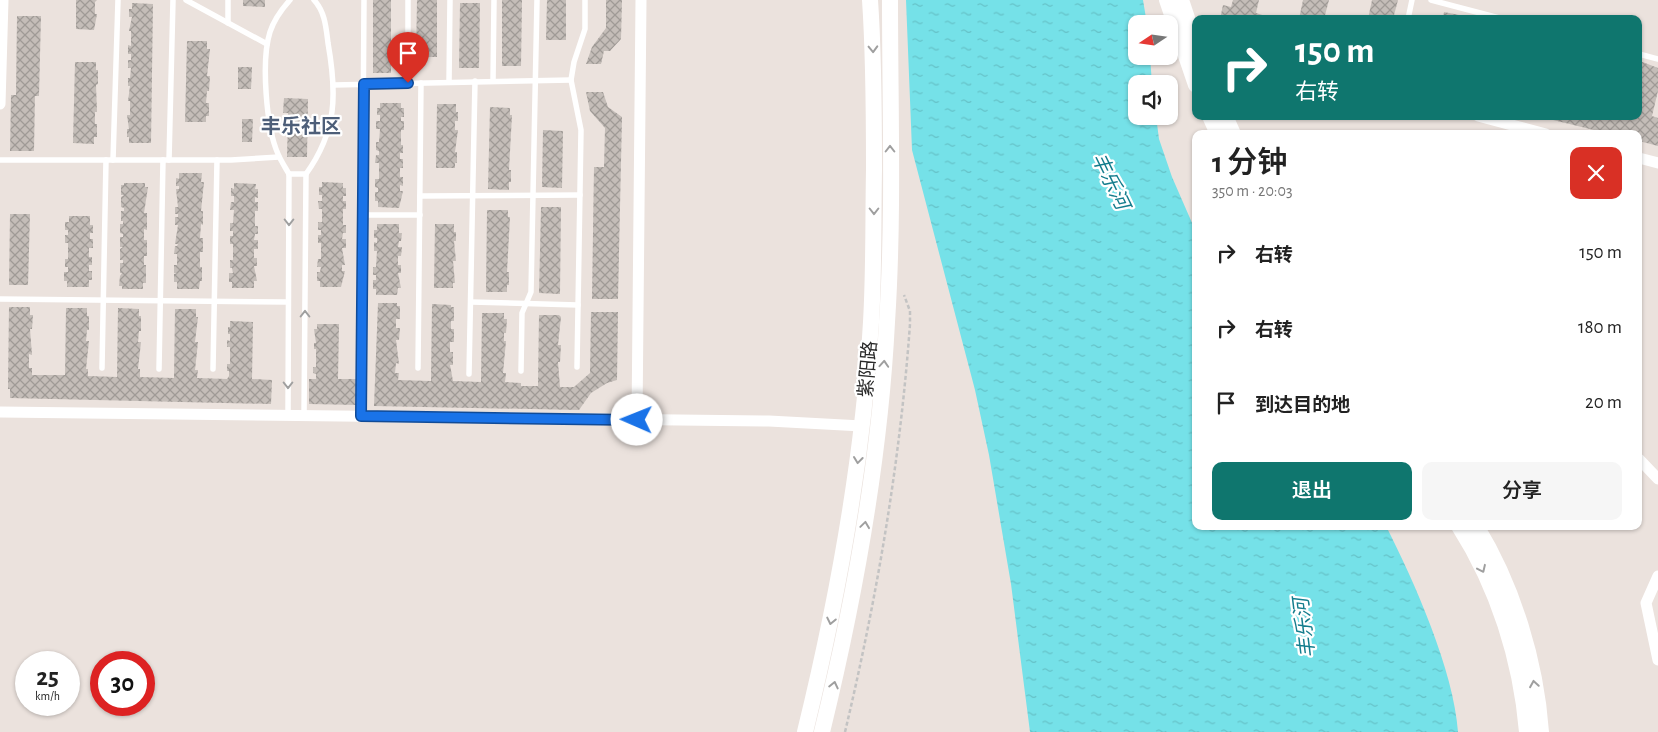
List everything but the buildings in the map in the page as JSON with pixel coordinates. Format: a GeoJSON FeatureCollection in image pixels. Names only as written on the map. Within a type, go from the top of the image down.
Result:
{"type":"FeatureCollection","features":[{"type":"Feature","properties":{"kind":"main road","name":"紫阳路"},"geometry":{"type":"LineString","coordinates":[[805,732],[838,588],[862,426],[873,270],[874,73],[870,0]]}},
{"type":"Feature","properties":{"kind":"main road","name":"紫阳路"},"geometry":{"type":"LineString","coordinates":[[822,732],[844,638],[864,536],[884,375],[890,270],[890,0]]}},
{"type":"Feature","properties":{"kind":"main road"},"geometry":{"type":"LineString","coordinates":[[1167,0],[1192,72]]}},
{"type":"Feature","properties":{"kind":"main road"},"geometry":{"type":"LineString","coordinates":[[1181,0],[1192,33]]}},
{"type":"Feature","properties":{"kind":"main road"},"geometry":{"type":"LineString","coordinates":[[1461,530],[1484,572],[1506,626],[1519,678],[1526,732]]}},
{"type":"Feature","properties":{"kind":"main road"},"geometry":{"type":"LineString","coordinates":[[1478,530],[1496,566],[1519,622],[1533,675],[1540,732]]}},
{"type":"Feature","properties":{"kind":"street"},"geometry":{"type":"LineString","coordinates":[[0,104],[3,0]]}},
{"type":"Feature","properties":{"kind":"street"},"geometry":{"type":"LineString","coordinates":[[637,420],[640,0]]}},
{"type":"Feature","properties":{"kind":"street"},"geometry":{"type":"LineString","coordinates":[[1493,120],[1531,130]]}},
{"type":"Feature","properties":{"kind":"street"},"geometry":{"type":"LineString","coordinates":[[1642,159],[1658,163]]}},
{"type":"Feature","properties":{"kind":"street"},"geometry":{"type":"LineString","coordinates":[[0,412],[769,421],[862,426]]}},
{"type":"Feature","properties":{"kind":"street"},"geometry":{"type":"LineString","coordinates":[[1642,462],[1658,479]]}},
{"type":"Feature","properties":{"kind":"street"},"geometry":{"type":"LineString","coordinates":[[1658,576],[1646,603],[1658,660]]}},
{"type":"Feature","properties":{"kind":"lane"},"geometry":{"type":"LineString","coordinates":[[113,160],[118,0]]}},
{"type":"Feature","properties":{"kind":"lane"},"geometry":{"type":"LineString","coordinates":[[160,369],[173,0]]}},
{"type":"Feature","properties":{"kind":"lane"},"geometry":{"type":"LineString","coordinates":[[186,0],[267,44]]}},
{"type":"Feature","properties":{"kind":"lane"},"geometry":{"type":"LineString","coordinates":[[228,0],[228,23]]}},
{"type":"Feature","properties":{"kind":"lane"},"geometry":{"type":"LineString","coordinates":[[288,415],[289,174],[279,157],[272,135],[267,103],[267,44],[273,24],[290,0]]}},
{"type":"Feature","properties":{"kind":"lane"},"geometry":{"type":"LineString","coordinates":[[304,416],[306,174],[319,154],[330,129],[334,85],[323,14],[314,0]]}},
{"type":"Feature","properties":{"kind":"lane"},"geometry":{"type":"LineString","coordinates":[[361,416],[364,0]]}},
{"type":"Feature","properties":{"kind":"lane"},"geometry":{"type":"LineString","coordinates":[[408,0],[408,83]]}},
{"type":"Feature","properties":{"kind":"lane"},"geometry":{"type":"LineString","coordinates":[[449,82],[450,0]]}},
{"type":"Feature","properties":{"kind":"lane"},"geometry":{"type":"LineString","coordinates":[[493,81],[494,0]]}},
{"type":"Feature","properties":{"kind":"lane"},"geometry":{"type":"LineString","coordinates":[[521,371],[522,313],[531,292],[537,0]]}},
{"type":"Feature","properties":{"kind":"lane"},"geometry":{"type":"LineString","coordinates":[[577,367],[582,130],[571,80],[574,62],[585,29],[585,0]]}},
{"type":"Feature","properties":{"kind":"lane"},"geometry":{"type":"LineString","coordinates":[[1409,15],[1412,0]]}},
{"type":"Feature","properties":{"kind":"lane"},"geometry":{"type":"LineString","coordinates":[[1431,0],[1488,15]]}},
{"type":"Feature","properties":{"kind":"lane"},"geometry":{"type":"LineString","coordinates":[[1642,55],[1658,59]]}},
{"type":"Feature","properties":{"kind":"lane"},"geometry":{"type":"LineString","coordinates":[[334,85],[571,80]]}},
{"type":"Feature","properties":{"kind":"lane"},"geometry":{"type":"LineString","coordinates":[[469,374],[476,81]]}},
{"type":"Feature","properties":{"kind":"lane"},"geometry":{"type":"LineString","coordinates":[[418,368],[421,83]]}},
{"type":"Feature","properties":{"kind":"lane"},"geometry":{"type":"LineString","coordinates":[[0,160],[217,160],[279,157]]}},
{"type":"Feature","properties":{"kind":"lane"},"geometry":{"type":"LineString","coordinates":[[102,368],[106,160]]}},
{"type":"Feature","properties":{"kind":"lane"},"geometry":{"type":"LineString","coordinates":[[213,369],[217,160]]}},
{"type":"Feature","properties":{"kind":"lane"},"geometry":{"type":"LineString","coordinates":[[289,174],[306,174]]}},
{"type":"Feature","properties":{"kind":"lane"},"geometry":{"type":"LineString","coordinates":[[420,196],[580,195]]}},
{"type":"Feature","properties":{"kind":"lane"},"geometry":{"type":"LineString","coordinates":[[362,215],[420,215]]}},
{"type":"Feature","properties":{"kind":"lane"},"geometry":{"type":"LineString","coordinates":[[0,299],[288,302]]}},
{"type":"Feature","properties":{"kind":"lane"},"geometry":{"type":"LineString","coordinates":[[471,302],[578,305]]}},
{"type":"Feature","properties":{"kind":"path"},"geometry":{"type":"LineString","coordinates":[[845,732],[876,596],[894,483],[910,324],[910,311],[903,295]]}},
{"type":"Feature","properties":{"kind":"water","name":"丰乐河"},"geometry":{"type":"Polygon","coordinates":[[[906,0],[1143,0],[1146,15],[1128,15],[1128,65],[1151,65],[1151,75],[1128,75],[1128,125],[1157,125],[1159,139],[1172,177],[1192,223],[1192,530],[1388,530],[1420,599],[1441,655],[1455,708],[1458,732],[1030,732],[1011,584],[989,455],[975,390],[912,150],[906,0]]]}},
{"type":"Feature","properties":{"kind":"district","name":"丰乐社区"},"geometry":{"type":"Point","coordinates":[301,126]}},
{"type":"Feature","properties":{"kind":"route"},"geometry":{"type":"LineString","coordinates":[[408,83],[364,84],[361,416],[637,420]]}}]}
